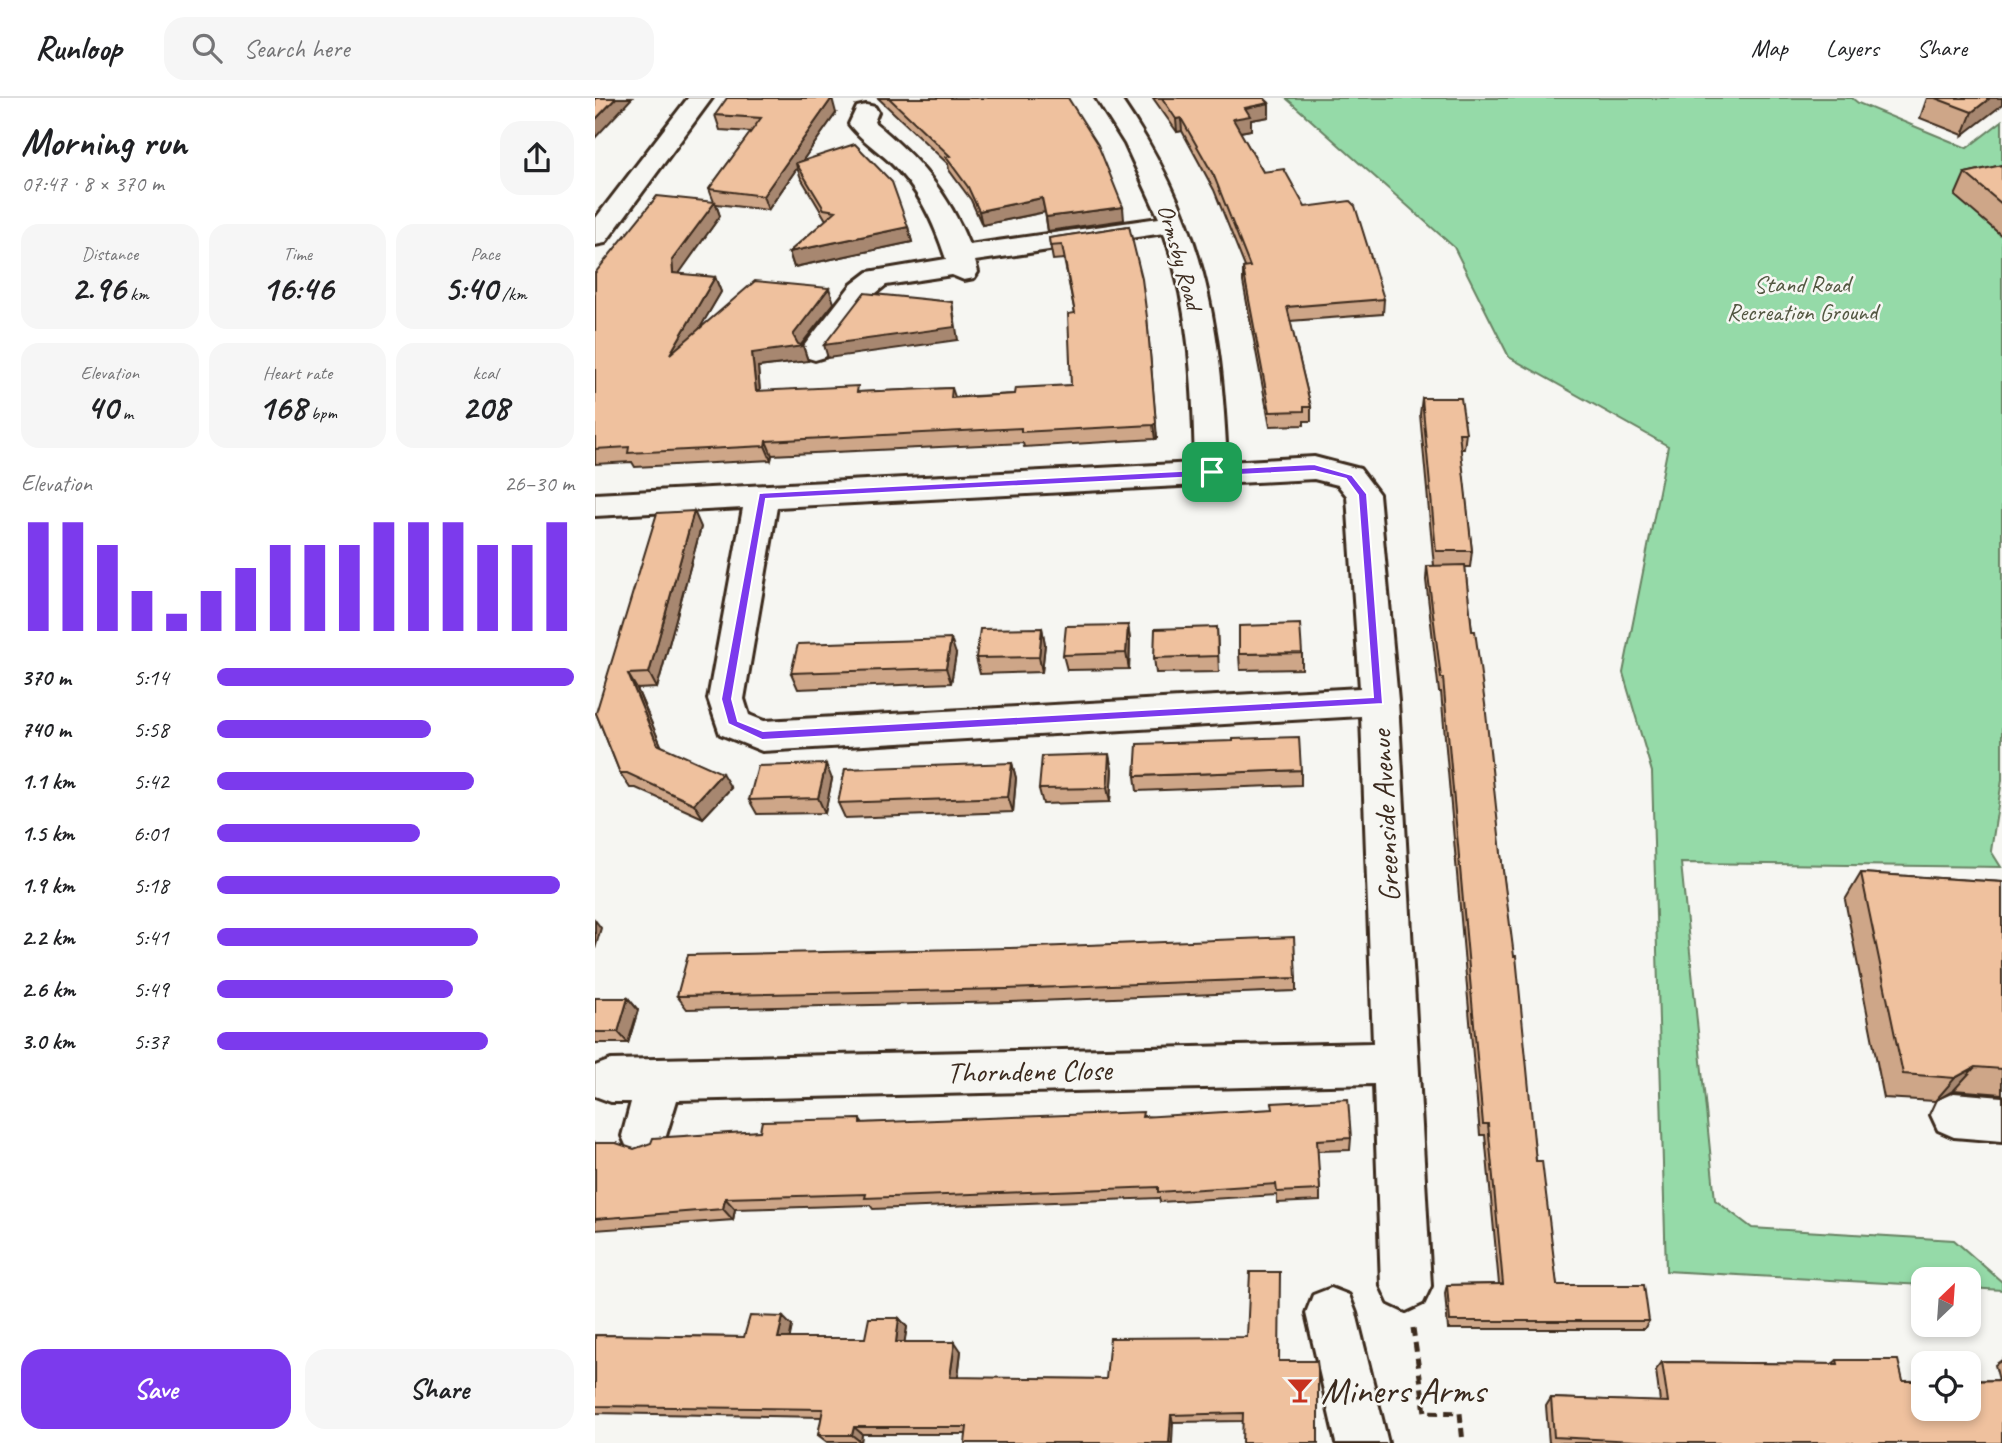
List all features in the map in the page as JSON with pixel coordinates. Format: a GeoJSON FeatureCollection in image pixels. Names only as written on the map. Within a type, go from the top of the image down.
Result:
{"type":"FeatureCollection","features":[{"type":"Feature","properties":{"kind":"street"},"geometry":{"type":"LineString","coordinates":[[595,237],[700,98]]}},
{"type":"Feature","properties":{"kind":"street","name":"Ormsby Road"},"geometry":{"type":"LineString","coordinates":[[1108,98],[1152,169],[1174,224],[1196,297],[1210,421],[1212,472]]}},
{"type":"Feature","properties":{"kind":"street"},"geometry":{"type":"LineString","coordinates":[[866,112],[861,124],[884,143],[924,184],[962,264]]}},
{"type":"Feature","properties":{"kind":"street"},"geometry":{"type":"LineString","coordinates":[[815,351],[861,292],[878,278],[1174,224]]}},
{"type":"Feature","properties":{"kind":"street","name":"Greenside Avenue"},"geometry":{"type":"LineString","coordinates":[[595,505],[1314,468],[1349,477],[1363,494],[1379,701],[1406,1286]]}},
{"type":"Feature","properties":{"kind":"street"},"geometry":{"type":"LineString","coordinates":[[762,496],[726,699],[733,724],[762,736],[1379,701]]}},
{"type":"Feature","properties":{"kind":"street","name":"Thorndene Close"},"geometry":{"type":"LineString","coordinates":[[611,1081],[1397,1063]]}},
{"type":"Feature","properties":{"kind":"street"},"geometry":{"type":"LineString","coordinates":[[645,1136],[660,1080]]}},
{"type":"Feature","properties":{"kind":"street"},"geometry":{"type":"LineString","coordinates":[[1954,1115],[2002,1119]]}},
{"type":"Feature","properties":{"kind":"street"},"geometry":{"type":"LineString","coordinates":[[1331,1313],[1362,1443]]}},
{"type":"Feature","properties":{"kind":"path"},"geometry":{"type":"LineString","coordinates":[[1406,1286],[1425,1412],[1460,1413],[1463,1443]]}},
{"type":"Feature","properties":{"kind":"green space","name":"Stand Road Recreation Ground"},"geometry":{"type":"Polygon","coordinates":[[[1286,98],[1852,98],[1858,103],[1967,148],[2002,121],[2002,780],[1991,851],[2001,867],[1681,863],[1715,1200],[1752,1228],[1954,1240],[2002,1282],[2002,1290],[1981,1289],[1981,1267],[1911,1267],[1911,1284],[1666,1271],[1652,772],[1623,673],[1668,446],[1509,357],[1454,247],[1286,98]]]}},
{"type":"Feature","properties":{"kind":"building"},"geometry":{"type":"Polygon","coordinates":[[[595,98],[616,98],[595,120],[595,98]]]}},
{"type":"Feature","properties":{"kind":"building"},"geometry":{"type":"Polygon","coordinates":[[[727,98],[832,98],[763,196],[709,189],[761,118],[715,115],[727,98]]]}},
{"type":"Feature","properties":{"kind":"building"},"geometry":{"type":"Polygon","coordinates":[[[889,98],[1068,98],[1098,145],[1123,207],[1046,217],[1042,198],[979,211],[968,187],[946,157],[950,156],[889,98]]]}},
{"type":"Feature","properties":{"kind":"building"},"geometry":{"type":"Polygon","coordinates":[[[1162,98],[1264,98],[1269,103],[1245,108],[1250,116],[1233,119],[1263,172],[1284,169],[1305,207],[1350,201],[1355,206],[1384,299],[1287,307],[1311,407],[1304,407],[1304,411],[1270,412],[1243,268],[1250,267],[1214,176],[1181,118],[1176,119],[1162,98]]]}},
{"type":"Feature","properties":{"kind":"building"},"geometry":{"type":"Polygon","coordinates":[[[1935,98],[1990,98],[1972,112],[1935,98]]]}},
{"type":"Feature","properties":{"kind":"building"},"geometry":{"type":"Polygon","coordinates":[[[855,144],[892,182],[908,227],[789,252],[836,211],[824,209],[796,163],[855,144]]]}},
{"type":"Feature","properties":{"kind":"building"},"geometry":{"type":"Polygon","coordinates":[[[2002,165],[2002,204],[1965,173],[2002,165]]]}},
{"type":"Feature","properties":{"kind":"building"},"geometry":{"type":"Polygon","coordinates":[[[657,196],[715,202],[672,260],[673,273],[715,277],[670,354],[755,281],[829,288],[793,335],[798,344],[803,346],[752,353],[756,391],[858,386],[857,392],[952,388],[951,398],[1015,394],[1016,388],[1071,385],[1068,314],[1075,313],[1062,245],[1050,246],[1049,238],[1129,226],[1142,279],[1156,423],[1021,432],[1021,428],[766,441],[765,446],[628,453],[629,447],[595,449],[595,273],[657,196]]]}},
{"type":"Feature","properties":{"kind":"building"},"geometry":{"type":"Polygon","coordinates":[[[864,293],[952,302],[955,327],[824,345],[864,293]]]}},
{"type":"Feature","properties":{"kind":"building"},"geometry":{"type":"Polygon","coordinates":[[[1422,398],[1461,398],[1466,433],[1459,433],[1472,551],[1436,551],[1422,398]]]}},
{"type":"Feature","properties":{"kind":"building"},"geometry":{"type":"Polygon","coordinates":[[[694,511],[649,673],[628,674],[657,744],[722,773],[694,804],[627,773],[620,773],[596,713],[657,513],[694,511]]]}},
{"type":"Feature","properties":{"kind":"building"},"geometry":{"type":"Polygon","coordinates":[[[1465,565],[1516,956],[1536,1161],[1542,1161],[1557,1285],[1644,1285],[1649,1321],[1450,1321],[1447,1285],[1503,1284],[1488,1124],[1483,1124],[1443,678],[1427,566],[1465,565]]]}},
{"type":"Feature","properties":{"kind":"building"},"geometry":{"type":"Polygon","coordinates":[[[1300,624],[1302,653],[1239,654],[1239,626],[1300,624]]]}},
{"type":"Feature","properties":{"kind":"building"},"geometry":{"type":"Polygon","coordinates":[[[1128,625],[1126,653],[1063,655],[1066,626],[1128,625]]]}},
{"type":"Feature","properties":{"kind":"building"},"geometry":{"type":"Polygon","coordinates":[[[1217,627],[1218,656],[1154,658],[1155,629],[1217,627]]]}},
{"type":"Feature","properties":{"kind":"building"},"geometry":{"type":"Polygon","coordinates":[[[1042,628],[1039,657],[976,658],[980,629],[1042,628]]]}},
{"type":"Feature","properties":{"kind":"building"},"geometry":{"type":"Polygon","coordinates":[[[951,639],[946,668],[791,673],[798,644],[951,639]]]}},
{"type":"Feature","properties":{"kind":"building"},"geometry":{"type":"Polygon","coordinates":[[[1299,737],[1301,770],[1135,776],[1137,744],[1299,737]]]}},
{"type":"Feature","properties":{"kind":"building"},"geometry":{"type":"Polygon","coordinates":[[[1109,754],[1107,788],[1039,789],[1042,756],[1109,754]]]}},
{"type":"Feature","properties":{"kind":"building"},"geometry":{"type":"Polygon","coordinates":[[[1012,763],[1008,797],[838,803],[845,769],[1012,763]]]}},
{"type":"Feature","properties":{"kind":"building"},"geometry":{"type":"Polygon","coordinates":[[[826,764],[818,798],[749,800],[758,766],[826,764]]]}},
{"type":"Feature","properties":{"kind":"building"},"geometry":{"type":"Polygon","coordinates":[[[1861,873],[2002,882],[2002,1069],[1975,1067],[1955,1078],[1903,1074],[1861,873]]]}},
{"type":"Feature","properties":{"kind":"building"},"geometry":{"type":"Polygon","coordinates":[[[1294,937],[1296,978],[1006,989],[677,996],[688,955],[1010,948],[1294,937]]]}},
{"type":"Feature","properties":{"kind":"building"},"geometry":{"type":"Polygon","coordinates":[[[595,998],[628,998],[618,1032],[595,1032],[595,998]]]}},
{"type":"Feature","properties":{"kind":"building"},"geometry":{"type":"Polygon","coordinates":[[[1348,1099],[1351,1138],[1317,1140],[1320,1190],[1277,1192],[1276,1184],[1158,1192],[1158,1187],[865,1198],[866,1194],[725,1198],[723,1209],[595,1219],[595,1143],[616,1143],[634,1149],[651,1143],[653,1138],[760,1131],[762,1121],[860,1119],[860,1123],[1143,1112],[1142,1117],[1273,1109],[1272,1103],[1348,1099]]]}},
{"type":"Feature","properties":{"kind":"building"},"geometry":{"type":"Polygon","coordinates":[[[1250,1272],[1280,1272],[1279,1361],[1317,1361],[1318,1443],[1242,1443],[1243,1413],[1171,1415],[1169,1443],[965,1443],[967,1427],[854,1427],[852,1435],[818,1435],[823,1409],[595,1406],[595,1335],[744,1337],[750,1316],[783,1317],[778,1338],[865,1338],[869,1318],[899,1318],[896,1342],[955,1342],[950,1377],[1106,1379],[1110,1338],[1247,1337],[1250,1272]]]}},
{"type":"Feature","properties":{"kind":"building"},"geometry":{"type":"Polygon","coordinates":[[[1837,1360],[1898,1360],[1903,1381],[1911,1381],[1911,1421],[1981,1421],[1981,1381],[2002,1380],[2002,1443],[1675,1443],[1554,1437],[1551,1398],[1668,1402],[1662,1362],[1838,1364],[1837,1360]]]}},
{"type":"Feature","properties":{"kind":"place","name":"Miners Arms"},"geometry":{"type":"Point","coordinates":[1300,1390]}},
{"type":"Feature","properties":{"kind":"route"},"geometry":{"type":"LineString","coordinates":[[1314,468],[1349,477],[1363,494],[1379,701],[762,736],[733,724],[726,699],[762,496],[1212,472],[1314,468]]}}]}
